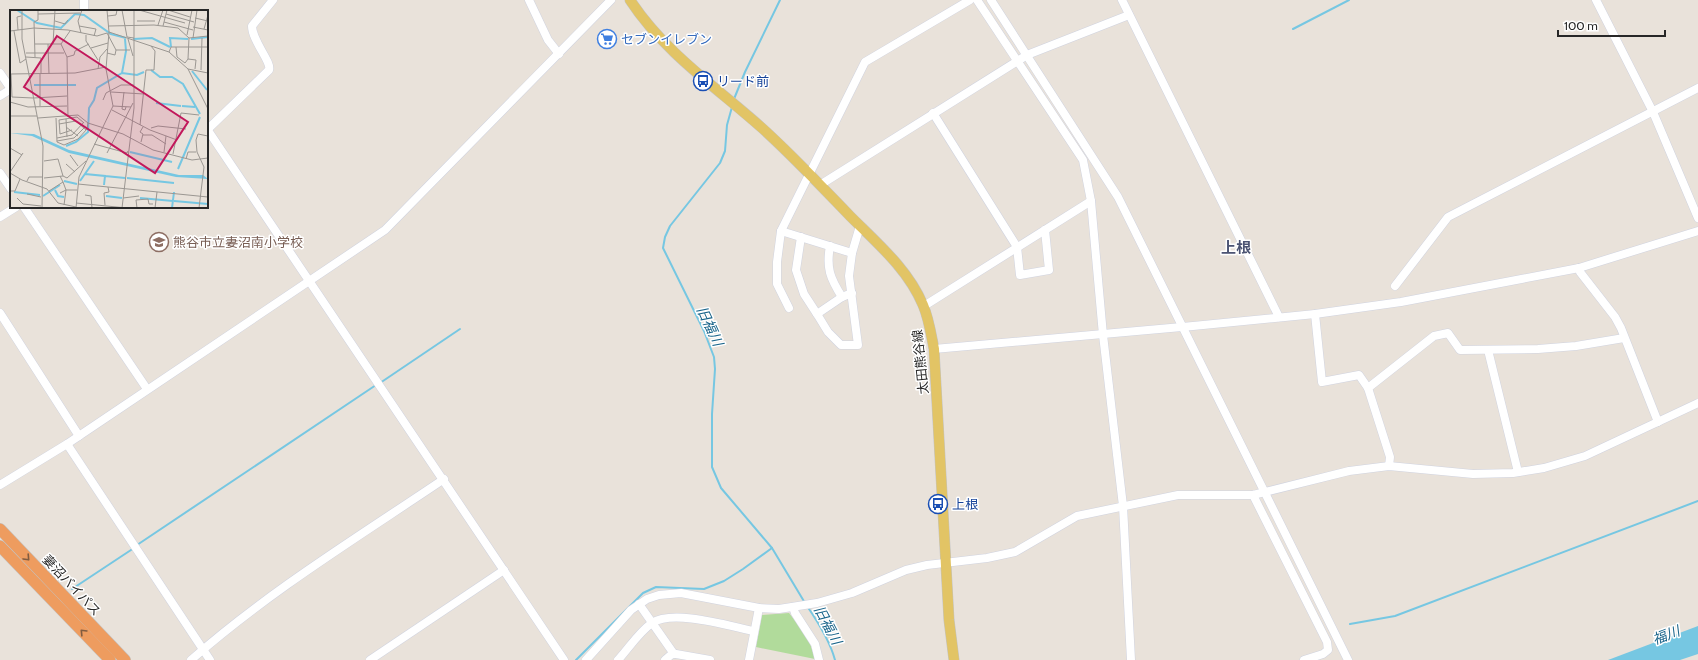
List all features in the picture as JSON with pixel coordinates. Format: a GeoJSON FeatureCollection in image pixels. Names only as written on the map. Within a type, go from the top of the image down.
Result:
{"type":"FeatureCollection","features":[{"type":"Feature","properties":{"kind":"highway","name":"妻沼バイパス"},"geometry":{"type":"LineString","coordinates":[[0,529],[125,660]]}},
{"type":"Feature","properties":{"kind":"highway","name":"妻沼バイパス"},"geometry":{"type":"LineString","coordinates":[[0,546],[110,660]]}},
{"type":"Feature","properties":{"kind":"main road","name":"太田熊谷線"},"geometry":{"type":"LineString","coordinates":[[630,0],[654,32],[674,52],[762,128],[860,226],[909,279],[924,306],[934,349],[949,620],[954,660]]}},
{"type":"Feature","properties":{"kind":"street"},"geometry":{"type":"LineString","coordinates":[[208,128],[269,70],[269,62],[257,44],[252,26],[273,0]]}},
{"type":"Feature","properties":{"kind":"street"},"geometry":{"type":"LineString","coordinates":[[529,0],[548,40],[559,54]]}},
{"type":"Feature","properties":{"kind":"street"},"geometry":{"type":"LineString","coordinates":[[0,485],[67,444],[385,230],[611,0]]}},
{"type":"Feature","properties":{"kind":"street"},"geometry":{"type":"LineString","coordinates":[[789,308],[777,284],[777,262],[781,231],[865,62],[970,0]]}},
{"type":"Feature","properties":{"kind":"street"},"geometry":{"type":"LineString","coordinates":[[977,0],[1083,160],[1091,201],[1103,334],[1123,506],[1131,660]]}},
{"type":"Feature","properties":{"kind":"street"},"geometry":{"type":"LineString","coordinates":[[991,0],[1118,197],[1348,660]]}},
{"type":"Feature","properties":{"kind":"street"},"geometry":{"type":"LineString","coordinates":[[1122,0],[1279,317]]}},
{"type":"Feature","properties":{"kind":"street"},"geometry":{"type":"LineString","coordinates":[[1596,0],[1653,112],[1698,218]]}},
{"type":"Feature","properties":{"kind":"street"},"geometry":{"type":"LineString","coordinates":[[820,185],[1027,55],[1129,15]]}},
{"type":"Feature","properties":{"kind":"street"},"geometry":{"type":"LineString","coordinates":[[0,73],[10,88]]}},
{"type":"Feature","properties":{"kind":"street"},"geometry":{"type":"LineString","coordinates":[[1395,286],[1448,217],[1698,88]]}},
{"type":"Feature","properties":{"kind":"street"},"geometry":{"type":"LineString","coordinates":[[0,96],[10,90]]}},
{"type":"Feature","properties":{"kind":"street"},"geometry":{"type":"LineString","coordinates":[[933,113],[1017,247],[1020,275],[1049,270],[1045,230]]}},
{"type":"Feature","properties":{"kind":"street"},"geometry":{"type":"LineString","coordinates":[[208,130],[444,479],[564,660]]}},
{"type":"Feature","properties":{"kind":"street"},"geometry":{"type":"LineString","coordinates":[[0,173],[10,188]]}},
{"type":"Feature","properties":{"kind":"street"},"geometry":{"type":"LineString","coordinates":[[924,306],[1091,201]]}},
{"type":"Feature","properties":{"kind":"street"},"geometry":{"type":"LineString","coordinates":[[0,218],[15,208]]}},
{"type":"Feature","properties":{"kind":"street"},"geometry":{"type":"LineString","coordinates":[[25,208],[147,389]]}},
{"type":"Feature","properties":{"kind":"street"},"geometry":{"type":"LineString","coordinates":[[801,237],[796,270],[804,294],[828,332],[841,345],[858,345],[849,276],[852,252],[860,226]]}},
{"type":"Feature","properties":{"kind":"street"},"geometry":{"type":"LineString","coordinates":[[781,231],[852,252]]}},
{"type":"Feature","properties":{"kind":"street"},"geometry":{"type":"LineString","coordinates":[[934,349],[1315,314],[1401,302],[1579,268],[1698,231]]}},
{"type":"Feature","properties":{"kind":"street"},"geometry":{"type":"LineString","coordinates":[[830,246],[828,259],[830,279],[842,297]]}},
{"type":"Feature","properties":{"kind":"street"},"geometry":{"type":"LineString","coordinates":[[1579,268],[1580,272],[1615,317],[1658,422]]}},
{"type":"Feature","properties":{"kind":"street"},"geometry":{"type":"LineString","coordinates":[[817,314],[842,297],[852,293]]}},
{"type":"Feature","properties":{"kind":"street"},"geometry":{"type":"LineString","coordinates":[[0,313],[78,436]]}},
{"type":"Feature","properties":{"kind":"street"},"geometry":{"type":"LineString","coordinates":[[1315,314],[1322,382],[1359,375],[1368,388],[1390,457],[1389,466]]}},
{"type":"Feature","properties":{"kind":"street"},"geometry":{"type":"LineString","coordinates":[[1368,388],[1434,336],[1448,333],[1460,350],[1564,347],[1624,338]]}},
{"type":"Feature","properties":{"kind":"street"},"geometry":{"type":"LineString","coordinates":[[1488,350],[1518,472]]}},
{"type":"Feature","properties":{"kind":"street"},"geometry":{"type":"LineString","coordinates":[[586,660],[611,630],[639,604],[659,595],[681,593],[759,608],[795,607],[817,603],[852,593],[906,570],[987,558],[1015,552],[1077,516],[1178,495],[1254,495],[1264,491],[1349,471],[1389,466],[1473,474],[1518,472],[1544,468],[1585,456],[1698,403]]}},
{"type":"Feature","properties":{"kind":"street"},"geometry":{"type":"LineString","coordinates":[[67,444],[210,660]]}},
{"type":"Feature","properties":{"kind":"street"},"geometry":{"type":"LineString","coordinates":[[191,660],[203,649],[295,580],[444,479]]}},
{"type":"Feature","properties":{"kind":"street"},"geometry":{"type":"LineString","coordinates":[[1254,495],[1327,642],[1328,650],[1323,654],[1304,660]]}},
{"type":"Feature","properties":{"kind":"street"},"geometry":{"type":"LineString","coordinates":[[370,660],[504,570]]}},
{"type":"Feature","properties":{"kind":"street"},"geometry":{"type":"LineString","coordinates":[[639,604],[674,654]]}},
{"type":"Feature","properties":{"kind":"street"},"geometry":{"type":"LineString","coordinates":[[795,607],[795,613],[814,644],[820,660]]}},
{"type":"Feature","properties":{"kind":"street"},"geometry":{"type":"LineString","coordinates":[[749,660],[759,608]]}},
{"type":"Feature","properties":{"kind":"street"},"geometry":{"type":"LineString","coordinates":[[618,660],[652,623],[665,617],[680,617],[754,631]]}},
{"type":"Feature","properties":{"kind":"street"},"geometry":{"type":"LineString","coordinates":[[665,660],[674,654],[710,660]]}},
{"type":"Feature","properties":{"kind":"green space"},"geometry":{"type":"Polygon","coordinates":[[[789,613],[808,640],[815,659],[756,647],[762,615],[789,613]]]}},
{"type":"Feature","properties":{"kind":"water"},"geometry":{"type":"Polygon","coordinates":[[[1698,626],[1698,654],[1680,660],[1608,660],[1698,626]]]}},
{"type":"Feature","properties":{"kind":"waterway","name":"旧福川"},"geometry":{"type":"LineString","coordinates":[[734,99],[745,72],[780,0]]}},
{"type":"Feature","properties":{"kind":"waterway"},"geometry":{"type":"LineString","coordinates":[[1293,29],[1349,0]]}},
{"type":"Feature","properties":{"kind":"waterway","name":"旧福川"},"geometry":{"type":"LineString","coordinates":[[732,107],[727,125],[725,151],[720,163],[670,226],[665,237],[663,248],[704,331],[714,357],[715,369],[712,414],[712,467],[721,488],[772,548],[805,603]]}},
{"type":"Feature","properties":{"kind":"waterway"},"geometry":{"type":"LineString","coordinates":[[380,383],[460,329]]}},
{"type":"Feature","properties":{"kind":"waterway"},"geometry":{"type":"LineString","coordinates":[[137,545],[376,385]]}},
{"type":"Feature","properties":{"kind":"waterway"},"geometry":{"type":"LineString","coordinates":[[1350,624],[1395,616],[1698,501]]}},
{"type":"Feature","properties":{"kind":"waterway"},"geometry":{"type":"LineString","coordinates":[[72,589],[134,548]]}},
{"type":"Feature","properties":{"kind":"waterway"},"geometry":{"type":"LineString","coordinates":[[576,660],[643,593],[656,587],[704,589],[724,581],[772,548]]}},
{"type":"Feature","properties":{"kind":"waterway","name":"旧福川"},"geometry":{"type":"LineString","coordinates":[[807,606],[827,639],[835,660]]}},
{"type":"Feature","properties":{"kind":"place","name":"セブンイレブン"},"geometry":{"type":"Point","coordinates":[607,39]}},
{"type":"Feature","properties":{"kind":"place","name":"リード前"},"geometry":{"type":"Point","coordinates":[703,81]}},
{"type":"Feature","properties":{"kind":"place","name":"熊谷市立妻沼南小学校"},"geometry":{"type":"Point","coordinates":[159,242]}},
{"type":"Feature","properties":{"kind":"place","name":"上根"},"geometry":{"type":"Point","coordinates":[938,504]}},
{"type":"Feature","properties":{"kind":"district","name":"上根"},"geometry":{"type":"Point","coordinates":[1236,248]}},
{"type":"Feature","properties":{"kind":"water label","name":"福川"},"geometry":{"type":"Point","coordinates":[1666,635]}}]}
